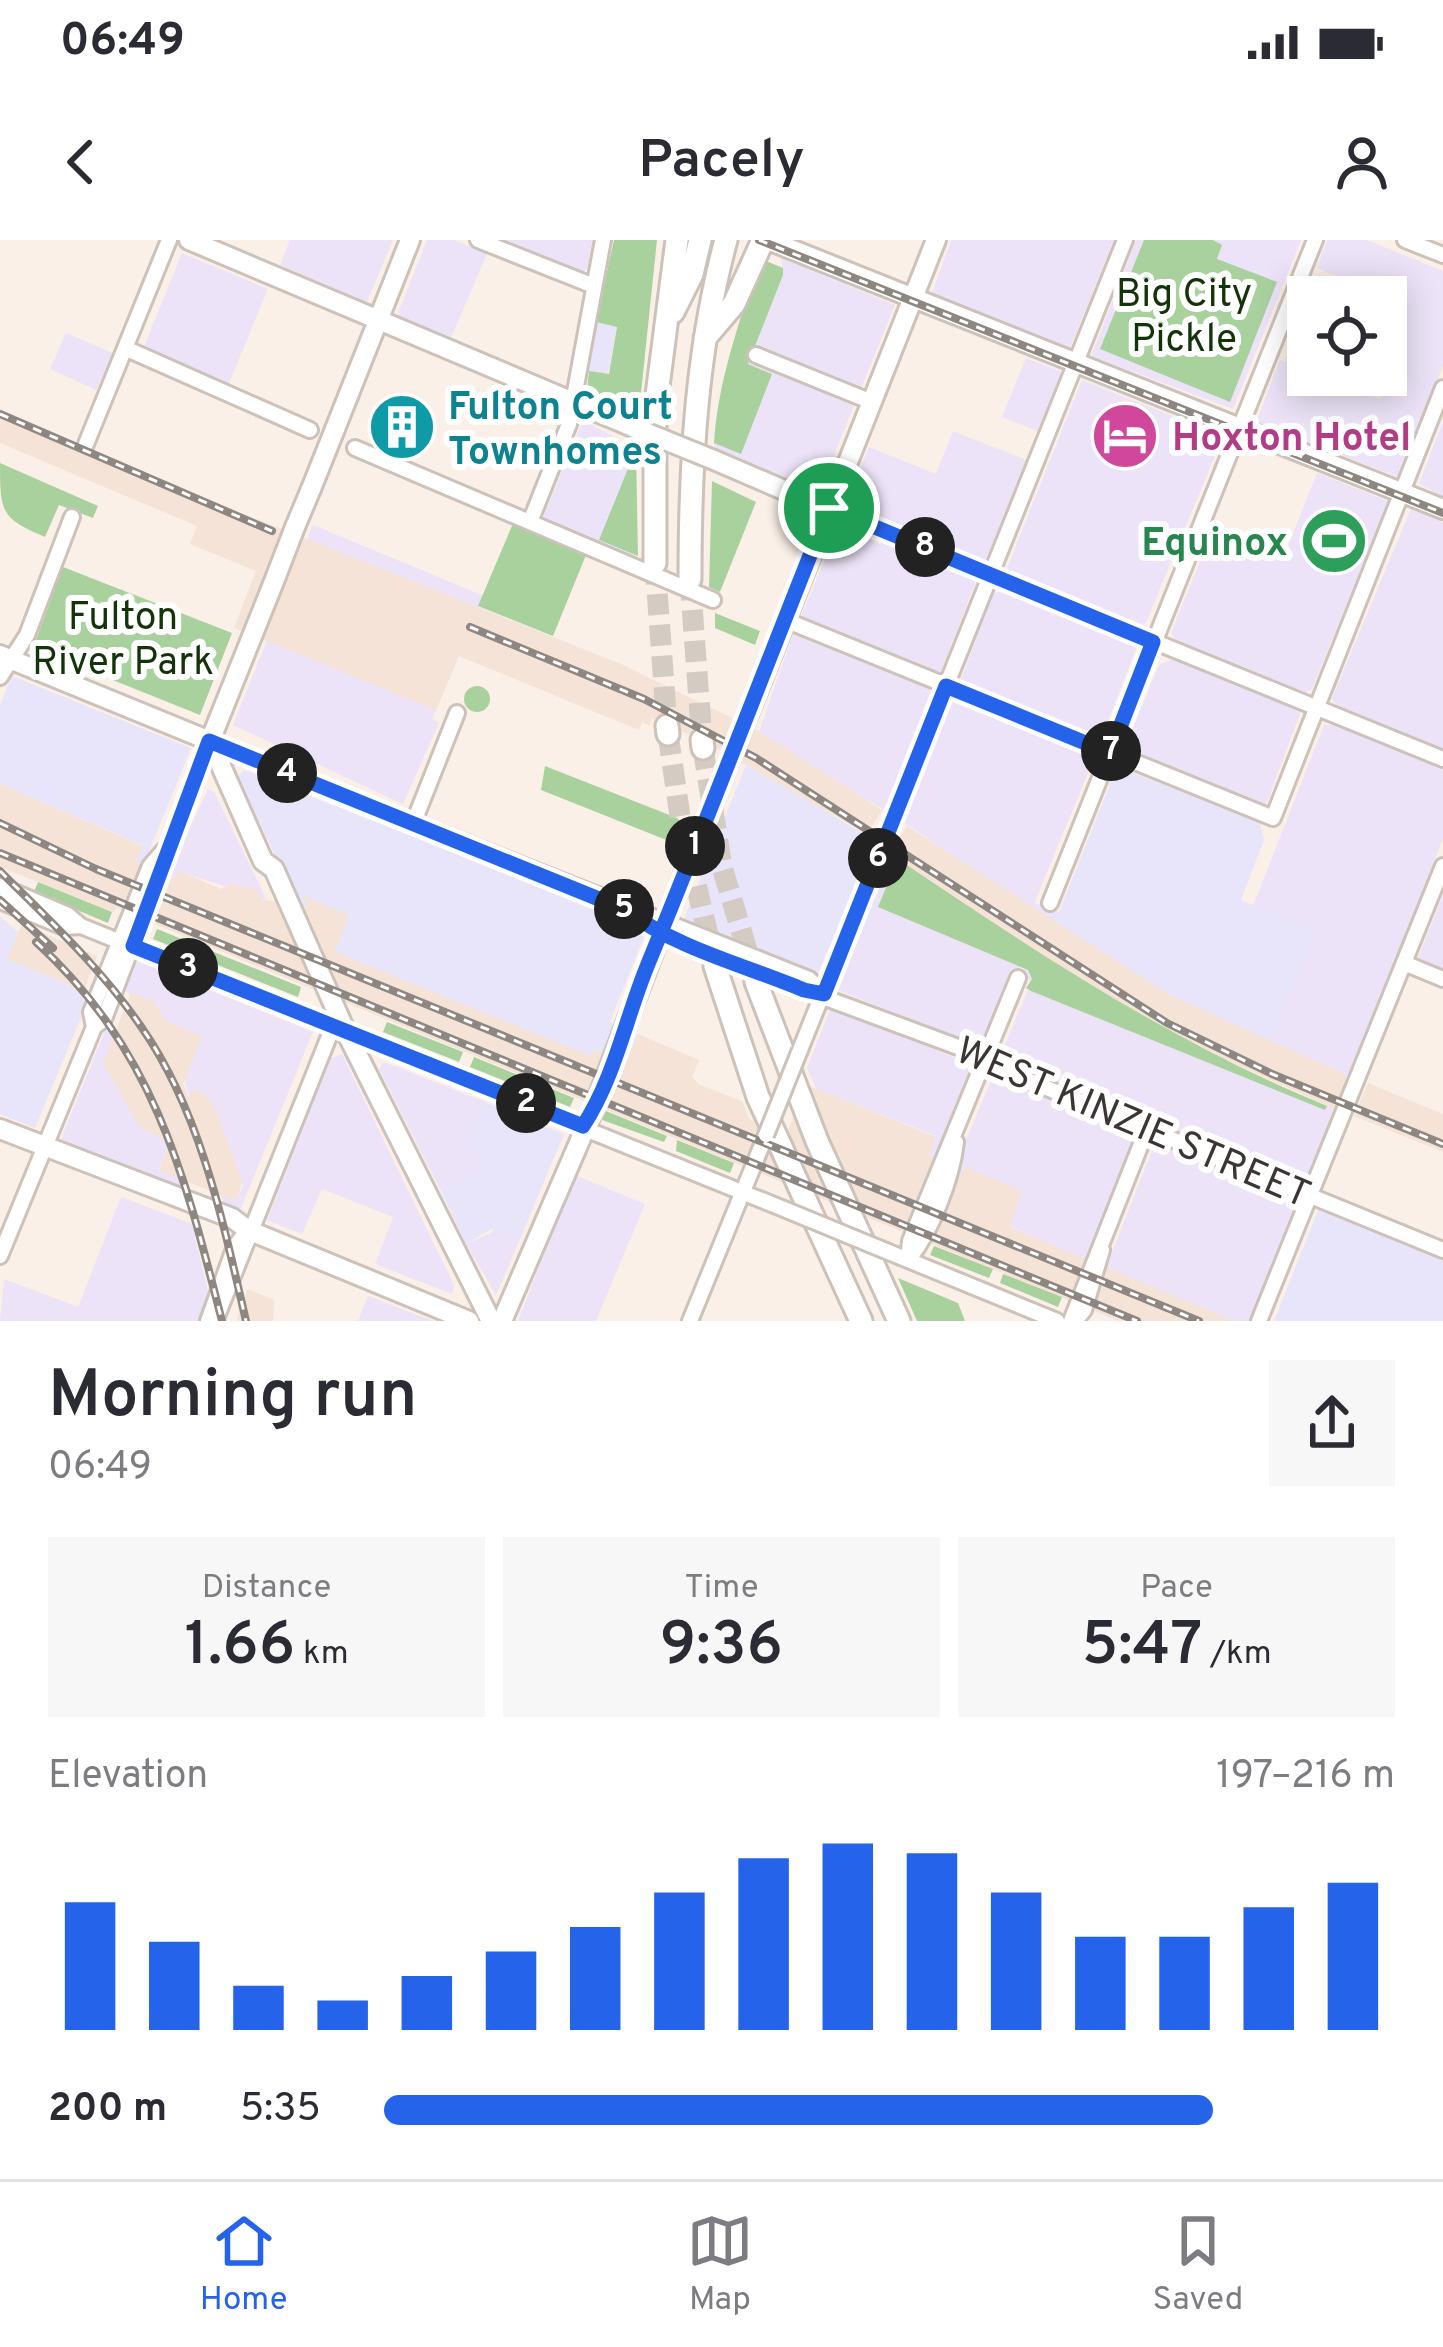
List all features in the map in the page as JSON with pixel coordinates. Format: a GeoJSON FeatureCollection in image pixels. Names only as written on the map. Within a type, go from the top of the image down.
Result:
{"type":"FeatureCollection","features":[{"type":"Feature","properties":{"kind":"highway"},"geometry":{"type":"LineString","coordinates":[[655,563],[652,466],[676,240]]}},
{"type":"Feature","properties":{"kind":"highway"},"geometry":{"type":"LineString","coordinates":[[664,332],[692,274],[700,240]]}},
{"type":"Feature","properties":{"kind":"highway"},"geometry":{"type":"LineString","coordinates":[[690,579],[691,467],[704,339],[726,240]]}},
{"type":"Feature","properties":{"kind":"highway"},"geometry":{"type":"LineString","coordinates":[[704,339],[734,304],[772,242]]}},
{"type":"Feature","properties":{"kind":"highway"},"geometry":{"type":"LineString","coordinates":[[715,965],[758,1097],[861,1321]]}},
{"type":"Feature","properties":{"kind":"highway"},"geometry":{"type":"LineString","coordinates":[[756,982],[817,1141],[899,1321]]}},
{"type":"Feature","properties":{"kind":"main road"},"geometry":{"type":"LineString","coordinates":[[189,240],[829,508]]}},
{"type":"Feature","properties":{"kind":"main road"},"geometry":{"type":"LineString","coordinates":[[410,240],[209,741],[274,896],[491,1321]]}},
{"type":"Feature","properties":{"kind":"main road"},"geometry":{"type":"LineString","coordinates":[[502,1321],[583,1126],[585,1105],[617,1024],[631,1006],[658,940],[936,240]]}},
{"type":"Feature","properties":{"kind":"main road"},"geometry":{"type":"LineString","coordinates":[[772,242],[1443,509]]}},
{"type":"Feature","properties":{"kind":"main road","name":"WEST KINZIE STREET"},"geometry":{"type":"LineString","coordinates":[[4,664],[209,741]]}},
{"type":"Feature","properties":{"kind":"main road"},"geometry":{"type":"LineString","coordinates":[[0,1129],[169,1197],[181,1197],[232,1218],[248,1230],[469,1321]]}},
{"type":"Feature","properties":{"kind":"street"},"geometry":{"type":"LineString","coordinates":[[86,444],[169,240]]}},
{"type":"Feature","properties":{"kind":"street"},"geometry":{"type":"LineString","coordinates":[[478,240],[593,286]]}},
{"type":"Feature","properties":{"kind":"street"},"geometry":{"type":"LineString","coordinates":[[530,522],[569,424],[603,240]]}},
{"type":"Feature","properties":{"kind":"street"},"geometry":{"type":"LineString","coordinates":[[690,1321],[1125,240]]}},
{"type":"Feature","properties":{"kind":"street"},"geometry":{"type":"LineString","coordinates":[[1050,903],[1315,240]]}},
{"type":"Feature","properties":{"kind":"street"},"geometry":{"type":"LineString","coordinates":[[1405,240],[1443,255]]}},
{"type":"Feature","properties":{"kind":"street"},"geometry":{"type":"LineString","coordinates":[[127,350],[310,430]]}},
{"type":"Feature","properties":{"kind":"street"},"geometry":{"type":"LineString","coordinates":[[756,355],[872,402]]}},
{"type":"Feature","properties":{"kind":"street"},"geometry":{"type":"LineString","coordinates":[[785,620],[1273,818],[1443,388]]}},
{"type":"Feature","properties":{"kind":"street"},"geometry":{"type":"LineString","coordinates":[[355,448],[713,600]]}},
{"type":"Feature","properties":{"kind":"street"},"geometry":{"type":"LineString","coordinates":[[829,508],[1443,759]]}},
{"type":"Feature","properties":{"kind":"street"},"geometry":{"type":"LineString","coordinates":[[4,664],[27,635],[72,517]]}},
{"type":"Feature","properties":{"kind":"street"},"geometry":{"type":"LineString","coordinates":[[413,824],[457,712]]}},
{"type":"Feature","properties":{"kind":"street"},"geometry":{"type":"LineString","coordinates":[[0,1256],[94,1027],[104,1019],[150,866],[164,850],[209,741]]}},
{"type":"Feature","properties":{"kind":"street","name":"WEST KINZIE STREET"},"geometry":{"type":"LineString","coordinates":[[209,741],[1443,1250]]}},
{"type":"Feature","properties":{"kind":"street"},"geometry":{"type":"LineString","coordinates":[[1261,1320],[1443,866]]}},
{"type":"Feature","properties":{"kind":"street"},"geometry":{"type":"LineString","coordinates":[[0,886],[68,915],[81,926],[338,1022],[1057,1321]]}},
{"type":"Feature","properties":{"kind":"street"},"geometry":{"type":"LineString","coordinates":[[0,901],[64,927],[81,926]]}},
{"type":"Feature","properties":{"kind":"street"},"geometry":{"type":"LineString","coordinates":[[1404,963],[1443,979]]}},
{"type":"Feature","properties":{"kind":"street"},"geometry":{"type":"LineString","coordinates":[[908,1259],[920,1245],[954,1159],[956,1136],[1018,978]]}},
{"type":"Feature","properties":{"kind":"street"},"geometry":{"type":"LineString","coordinates":[[212,1321],[235,1246],[248,1230],[338,1022]]}},
{"type":"Feature","properties":{"kind":"street"},"geometry":{"type":"LineString","coordinates":[[1073,1321],[1101,1265],[1102,1244],[1148,1129]]}},
{"type":"Feature","properties":{"kind":"shaded area"},"geometry":{"type":"Polygon","coordinates":[[[290,240],[393,240],[367,302],[280,265],[290,240]]]}},
{"type":"Feature","properties":{"kind":"shaded area"},"geometry":{"type":"Polygon","coordinates":[[[427,240],[455,240],[487,254],[451,338],[397,316],[427,240]]]}},
{"type":"Feature","properties":{"kind":"shaded area"},"geometry":{"type":"Polygon","coordinates":[[[495,240],[594,240],[588,268],[579,274],[495,240]]]}},
{"type":"Feature","properties":{"kind":"shaded area"},"geometry":{"type":"Polygon","coordinates":[[[951,240],[1114,240],[1070,348],[932,293],[951,240]]]}},
{"type":"Feature","properties":{"kind":"shaded area","name":"Big City Pickle"},"geometry":{"type":"Polygon","coordinates":[[[1136,240],[1301,240],[1233,409],[1091,356],[1136,240]]]}},
{"type":"Feature","properties":{"kind":"shaded area"},"geometry":{"type":"Polygon","coordinates":[[[1327,240],[1367,240],[1443,271],[1443,366],[1398,477],[1256,422],[1280,360],[1287,363],[1287,396],[1407,396],[1407,276],[1336,276],[1317,268],[1327,240]]]}},
{"type":"Feature","properties":{"kind":"shaded area"},"geometry":{"type":"Polygon","coordinates":[[[182,253],[268,289],[227,388],[142,352],[182,253]]]}},
{"type":"Feature","properties":{"kind":"shaded area"},"geometry":{"type":"Polygon","coordinates":[[[781,258],[895,305],[819,492],[714,448],[714,443],[740,453],[771,373],[748,364],[783,275],[781,258]]]}},
{"type":"Feature","properties":{"kind":"shaded area"},"geometry":{"type":"Polygon","coordinates":[[[596,322],[617,326],[608,375],[589,371],[596,322]]]}},
{"type":"Feature","properties":{"kind":"shaded area"},"geometry":{"type":"Polygon","coordinates":[[[66,333],[113,353],[96,390],[50,369],[66,333]]]}},
{"type":"Feature","properties":{"kind":"shaded area"},"geometry":{"type":"Polygon","coordinates":[[[1026,358],[1062,372],[1037,431],[1002,417],[1026,358]]]}},
{"type":"Feature","properties":{"kind":"shaded area"},"geometry":{"type":"Polygon","coordinates":[[[1082,380],[1223,436],[1143,630],[1006,571],[1082,380]]]}},
{"type":"Feature","properties":{"kind":"shaded area"},"geometry":{"type":"Polygon","coordinates":[[[0,409],[211,501],[621,664],[759,731],[882,810],[867,834],[702,740],[651,718],[650,726],[642,722],[639,730],[459,656],[436,710],[234,628],[256,571],[190,544],[197,526],[0,443],[0,409]]]}},
{"type":"Feature","properties":{"kind":"shaded area"},"geometry":{"type":"Polygon","coordinates":[[[583,421],[636,448],[635,559],[542,519],[583,421]]]}},
{"type":"Feature","properties":{"kind":"shaded area"},"geometry":{"type":"Polygon","coordinates":[[[1443,421],[1443,496],[1419,484],[1443,421]]]}},
{"type":"Feature","properties":{"kind":"shaded area"},"geometry":{"type":"Polygon","coordinates":[[[953,431],[1026,460],[985,562],[853,509],[847,500],[869,447],[936,474],[953,431]]]}},
{"type":"Feature","properties":{"kind":"shaded area"},"geometry":{"type":"Polygon","coordinates":[[[1317,473],[1388,501],[1312,689],[1301,695],[1180,646],[1171,633],[1213,529],[1284,556],[1317,473]]]}},
{"type":"Feature","properties":{"kind":"shaded area"},"geometry":{"type":"Polygon","coordinates":[[[1411,509],[1443,522],[1443,754],[1341,712],[1332,698],[1411,509]]]}},
{"type":"Feature","properties":{"kind":"shaded area"},"geometry":{"type":"Polygon","coordinates":[[[841,522],[881,545],[879,535],[894,541],[898,552],[943,571],[944,561],[978,576],[940,674],[800,618],[841,522]]]}},
{"type":"Feature","properties":{"kind":"shaded area"},"geometry":{"type":"Polygon","coordinates":[[[313,525],[484,596],[432,719],[439,723],[403,804],[233,725],[313,525]]]}},
{"type":"Feature","properties":{"kind":"shaded area"},"geometry":{"type":"Polygon","coordinates":[[[1002,590],[1138,644],[1101,739],[960,682],[992,595],[1002,590]]]}},
{"type":"Feature","properties":{"kind":"shaded area"},"geometry":{"type":"Polygon","coordinates":[[[793,634],[934,690],[886,811],[758,735],[793,634]]]}},
{"type":"Feature","properties":{"kind":"shaded area"},"geometry":{"type":"Polygon","coordinates":[[[1175,658],[1301,711],[1266,805],[1125,747],[1159,665],[1175,658]]]}},
{"type":"Feature","properties":{"kind":"shaded area"},"geometry":{"type":"Polygon","coordinates":[[[12,676],[191,748],[143,866],[136,863],[142,845],[0,784],[0,705],[12,676]]]}},
{"type":"Feature","properties":{"kind":"shaded area"},"geometry":{"type":"Polygon","coordinates":[[[952,702],[1094,758],[1032,909],[903,822],[952,702]]]}},
{"type":"Feature","properties":{"kind":"shaded area"},"geometry":{"type":"Polygon","coordinates":[[[1324,725],[1343,725],[1443,765],[1443,839],[1347,1079],[1270,1043],[1315,931],[1253,906],[1324,725]]]}},
{"type":"Feature","properties":{"kind":"shaded area"},"geometry":{"type":"Polygon","coordinates":[[[747,762],[876,842],[817,975],[684,919],[747,762]]]}},
{"type":"Feature","properties":{"kind":"shaded area"},"geometry":{"type":"Polygon","coordinates":[[[1117,767],[1260,822],[1264,840],[1241,900],[1315,931],[1270,1043],[1170,995],[1032,909],[1034,903],[1059,912],[1117,767]]]}},
{"type":"Feature","properties":{"kind":"shaded area"},"geometry":{"type":"Polygon","coordinates":[[[244,770],[647,929],[610,1022],[638,1034],[626,1063],[595,1050],[592,1057],[334,952],[309,906],[299,904],[237,777],[244,770]]]}},
{"type":"Feature","properties":{"kind":"shaded area"},"geometry":{"type":"Polygon","coordinates":[[[0,784],[143,846],[136,863],[175,879],[179,871],[221,889],[231,884],[257,890],[263,900],[308,905],[303,895],[349,915],[335,952],[591,1056],[594,1050],[626,1062],[638,1034],[699,1060],[692,1077],[700,1085],[742,1101],[749,1119],[786,1134],[807,1085],[936,1137],[930,1155],[959,1179],[965,1167],[1022,1191],[1010,1227],[1234,1321],[1119,1321],[116,908],[114,912],[0,867],[0,784]]]}},
{"type":"Feature","properties":{"kind":"shaded area"},"geometry":{"type":"Polygon","coordinates":[[[208,789],[214,792],[267,900],[180,872],[176,880],[167,876],[208,789]]]}},
{"type":"Feature","properties":{"kind":"shaded area"},"geometry":{"type":"Polygon","coordinates":[[[907,826],[1170,995],[1342,1073],[1347,1079],[1335,1109],[1166,1033],[1016,939],[888,853],[907,826]]]}},
{"type":"Feature","properties":{"kind":"shaded area"},"geometry":{"type":"Polygon","coordinates":[[[888,853],[1111,1001],[1239,1069],[1335,1109],[1303,1187],[998,1061],[1031,983],[1023,967],[1012,969],[980,1048],[833,988],[888,853]]]}},
{"type":"Feature","properties":{"kind":"shaded area"},"geometry":{"type":"Polygon","coordinates":[[[1443,895],[1443,975],[1416,963],[1443,895]]]}},
{"type":"Feature","properties":{"kind":"shaded area"},"geometry":{"type":"Polygon","coordinates":[[[0,916],[18,932],[8,959],[72,986],[87,1003],[35,1128],[0,1114],[0,916]]]}},
{"type":"Feature","properties":{"kind":"shaded area"},"geometry":{"type":"Polygon","coordinates":[[[22,924],[97,956],[82,996],[72,986],[7,959],[22,924]]]}},
{"type":"Feature","properties":{"kind":"shaded area"},"geometry":{"type":"Polygon","coordinates":[[[134,960],[313,1032],[239,1213],[224,1207],[221,1194],[237,1200],[243,1185],[217,1112],[190,1098],[165,1021],[122,989],[134,960]]]}},
{"type":"Feature","properties":{"kind":"shaded area"},"geometry":{"type":"Polygon","coordinates":[[[131,992],[155,1002],[166,1021],[202,1037],[183,1084],[189,1097],[193,1090],[206,1095],[217,1112],[242,1181],[237,1201],[159,1171],[168,1148],[165,1141],[139,1126],[103,1063],[131,992]]]}},
{"type":"Feature","properties":{"kind":"shaded area"},"geometry":{"type":"Polygon","coordinates":[[[831,1007],[972,1065],[935,1159],[929,1155],[936,1136],[816,1089],[807,1068],[831,1007]]]}},
{"type":"Feature","properties":{"kind":"shaded area"},"geometry":{"type":"Polygon","coordinates":[[[106,1028],[113,1037],[104,1064],[161,1134],[168,1148],[159,1170],[180,1178],[183,1191],[61,1139],[106,1028]]]}},
{"type":"Feature","properties":{"kind":"shaded area"},"geometry":{"type":"Polygon","coordinates":[[[342,1054],[454,1285],[452,1294],[375,1264],[393,1217],[322,1189],[302,1234],[267,1220],[331,1058],[342,1054]]]}},
{"type":"Feature","properties":{"kind":"shaded area"},"geometry":{"type":"Polygon","coordinates":[[[384,1062],[483,1101],[465,1144],[475,1148],[485,1168],[441,1191],[379,1069],[384,1062]]]}},
{"type":"Feature","properties":{"kind":"shaded area"},"geometry":{"type":"Polygon","coordinates":[[[994,1073],[1136,1133],[1086,1262],[1010,1226],[1021,1191],[964,1168],[960,1179],[952,1174],[994,1073]]]}},
{"type":"Feature","properties":{"kind":"shaded area"},"geometry":{"type":"Polygon","coordinates":[[[1368,1083],[1443,1114],[1443,1152],[1354,1116],[1368,1083]]]}},
{"type":"Feature","properties":{"kind":"shaded area"},"geometry":{"type":"Polygon","coordinates":[[[483,1101],[564,1134],[521,1237],[495,1227],[466,1244],[441,1191],[484,1168],[475,1149],[468,1151],[465,1144],[483,1101]]]}},
{"type":"Feature","properties":{"kind":"shaded area"},"geometry":{"type":"Polygon","coordinates":[[[1156,1140],[1299,1199],[1250,1321],[1234,1321],[1105,1270],[1156,1140]]]}},
{"type":"Feature","properties":{"kind":"shaded area"},"geometry":{"type":"Polygon","coordinates":[[[575,1175],[645,1204],[596,1321],[518,1321],[575,1175]]]}},
{"type":"Feature","properties":{"kind":"shaded area"},"geometry":{"type":"Polygon","coordinates":[[[121,1197],[192,1224],[211,1303],[204,1321],[0,1321],[4,1279],[78,1307],[121,1197]]]}},
{"type":"Feature","properties":{"kind":"shaded area"},"geometry":{"type":"Polygon","coordinates":[[[1319,1208],[1443,1258],[1443,1321],[1274,1321],[1319,1208]]]}},
{"type":"Feature","properties":{"kind":"shaded area"},"geometry":{"type":"Polygon","coordinates":[[[495,1226],[521,1237],[496,1295],[466,1244],[491,1233],[495,1226]]]}},
{"type":"Feature","properties":{"kind":"shaded area"},"geometry":{"type":"Polygon","coordinates":[[[248,1289],[274,1300],[273,1321],[236,1321],[248,1289]]]}},
{"type":"Feature","properties":{"kind":"shaded area"},"geometry":{"type":"Polygon","coordinates":[[[368,1296],[433,1321],[358,1321],[368,1296]]]}},
{"type":"Feature","properties":{"kind":"green space"},"geometry":{"type":"Polygon","coordinates":[[[614,240],[657,240],[639,412],[587,390],[589,371],[609,374],[617,327],[596,322],[614,240]]]}},
{"type":"Feature","properties":{"kind":"green space","name":"Big City Pickle"},"geometry":{"type":"Polygon","coordinates":[[[1144,240],[1213,240],[1222,245],[1217,259],[1277,282],[1230,402],[1100,349],[1144,240]]]}},
{"type":"Feature","properties":{"kind":"green space"},"geometry":{"type":"Polygon","coordinates":[[[759,258],[783,268],[783,275],[748,364],[772,374],[741,454],[714,443],[716,419],[759,258]]]}},
{"type":"Feature","properties":{"kind":"green space"},"geometry":{"type":"Polygon","coordinates":[[[636,449],[638,556],[599,540],[636,449]]]}},
{"type":"Feature","properties":{"kind":"green space"},"geometry":{"type":"Polygon","coordinates":[[[0,463],[98,506],[93,518],[59,505],[45,537],[19,524],[3,503],[0,463]]]}},
{"type":"Feature","properties":{"kind":"green space"},"geometry":{"type":"Polygon","coordinates":[[[712,481],[756,502],[720,592],[709,587],[712,481]]]}},
{"type":"Feature","properties":{"kind":"green space"},"geometry":{"type":"Polygon","coordinates":[[[514,521],[586,555],[553,636],[478,606],[514,521]]]}},
{"type":"Feature","properties":{"kind":"green space","name":"Fulton River Park"},"geometry":{"type":"Polygon","coordinates":[[[63,567],[232,633],[200,715],[33,648],[63,567]]]}},
{"type":"Feature","properties":{"kind":"green space"},"geometry":{"type":"Polygon","coordinates":[[[715,613],[760,631],[755,645],[715,628],[715,613]]]}},
{"type":"Feature","properties":{"kind":"green space"},"geometry":{"type":"Polygon","coordinates":[[[477,686],[490,699],[477,712],[464,699],[477,686]]]}},
{"type":"Feature","properties":{"kind":"green space"},"geometry":{"type":"Polygon","coordinates":[[[545,766],[677,818],[683,824],[674,843],[541,790],[545,766]]]}},
{"type":"Feature","properties":{"kind":"green space"},"geometry":{"type":"Polygon","coordinates":[[[898,859],[1106,994],[1213,1053],[1327,1106],[1325,1110],[1031,991],[1026,988],[1032,979],[1028,970],[878,907],[898,859]]]}},
{"type":"Feature","properties":{"kind":"green space"},"geometry":{"type":"Polygon","coordinates":[[[38,882],[112,912],[108,923],[34,892],[38,882]]]}},
{"type":"Feature","properties":{"kind":"green space"},"geometry":{"type":"Polygon","coordinates":[[[157,929],[301,987],[298,997],[153,939],[157,929]]]}},
{"type":"Feature","properties":{"kind":"green space"},"geometry":{"type":"Polygon","coordinates":[[[387,1022],[463,1052],[459,1062],[383,1032],[387,1022]]]}},
{"type":"Feature","properties":{"kind":"green space"},"geometry":{"type":"Polygon","coordinates":[[[474,1057],[574,1098],[570,1107],[470,1067],[474,1057]]]}},
{"type":"Feature","properties":{"kind":"green space"},"geometry":{"type":"Polygon","coordinates":[[[606,1111],[667,1136],[664,1142],[602,1120],[606,1111]]]}},
{"type":"Feature","properties":{"kind":"green space"},"geometry":{"type":"Polygon","coordinates":[[[677,1140],[734,1163],[730,1173],[676,1151],[677,1140]]]}},
{"type":"Feature","properties":{"kind":"green space"},"geometry":{"type":"Polygon","coordinates":[[[934,1246],[993,1269],[989,1278],[930,1255],[934,1246]]]}},
{"type":"Feature","properties":{"kind":"green space"},"geometry":{"type":"Polygon","coordinates":[[[1003,1274],[1062,1297],[1058,1307],[1000,1283],[1003,1274]]]}},
{"type":"Feature","properties":{"kind":"green space"},"geometry":{"type":"Polygon","coordinates":[[[898,1278],[958,1303],[965,1321],[917,1321],[898,1278]]]}},
{"type":"Feature","properties":{"kind":"tunnel"},"geometry":{"type":"LineString","coordinates":[[655,563],[667,726]]}},
{"type":"Feature","properties":{"kind":"tunnel"},"geometry":{"type":"LineString","coordinates":[[690,579],[702,740]]}},
{"type":"Feature","properties":{"kind":"tunnel"},"geometry":{"type":"LineString","coordinates":[[668,734],[680,816],[713,956]]}},
{"type":"Feature","properties":{"kind":"tunnel"},"geometry":{"type":"LineString","coordinates":[[703,748],[722,867],[753,970]]}},
{"type":"Feature","properties":{"kind":"railway"},"geometry":{"type":"LineString","coordinates":[[759,240],[1443,513]]}},
{"type":"Feature","properties":{"kind":"railway"},"geometry":{"type":"LineString","coordinates":[[0,414],[272,531]]}},
{"type":"Feature","properties":{"kind":"railway"},"geometry":{"type":"LineString","coordinates":[[470,627],[644,699],[756,758],[1167,1023],[1272,1074],[1443,1144]]}},
{"type":"Feature","properties":{"kind":"railway"},"geometry":{"type":"LineString","coordinates":[[0,823],[96,869],[1199,1321]]}},
{"type":"Feature","properties":{"kind":"railway"},"geometry":{"type":"LineString","coordinates":[[0,853],[1137,1321]]}},
{"type":"Feature","properties":{"kind":"railway"},"geometry":{"type":"LineString","coordinates":[[0,871],[110,986],[162,1061],[208,1169],[246,1321]]}},
{"type":"Feature","properties":{"kind":"railway"},"geometry":{"type":"LineString","coordinates":[[0,900],[53,948]]}},
{"type":"Feature","properties":{"kind":"railway"},"geometry":{"type":"LineString","coordinates":[[36,942],[110,1026],[137,1070],[178,1164],[222,1321]]}},
{"type":"Feature","properties":{"kind":"place","name":"Fulton Court Townhomes"},"geometry":{"type":"Point","coordinates":[402,427]}},
{"type":"Feature","properties":{"kind":"place","name":"Hoxton Hotel"},"geometry":{"type":"Point","coordinates":[1125,436]}},
{"type":"Feature","properties":{"kind":"place","name":"Equinox"},"geometry":{"type":"Point","coordinates":[1334,541]}},
{"type":"Feature","properties":{"kind":"route"},"geometry":{"type":"LineString","coordinates":[[829,508],[760,684],[676,892],[664,925],[658,940],[631,1006],[626,1028],[583,1126],[133,946],[162,871],[164,850],[209,741],[626,910],[642,922],[682,939],[804,990],[824,994],[946,686],[1110,753],[1153,642],[829,508]]}}]}
